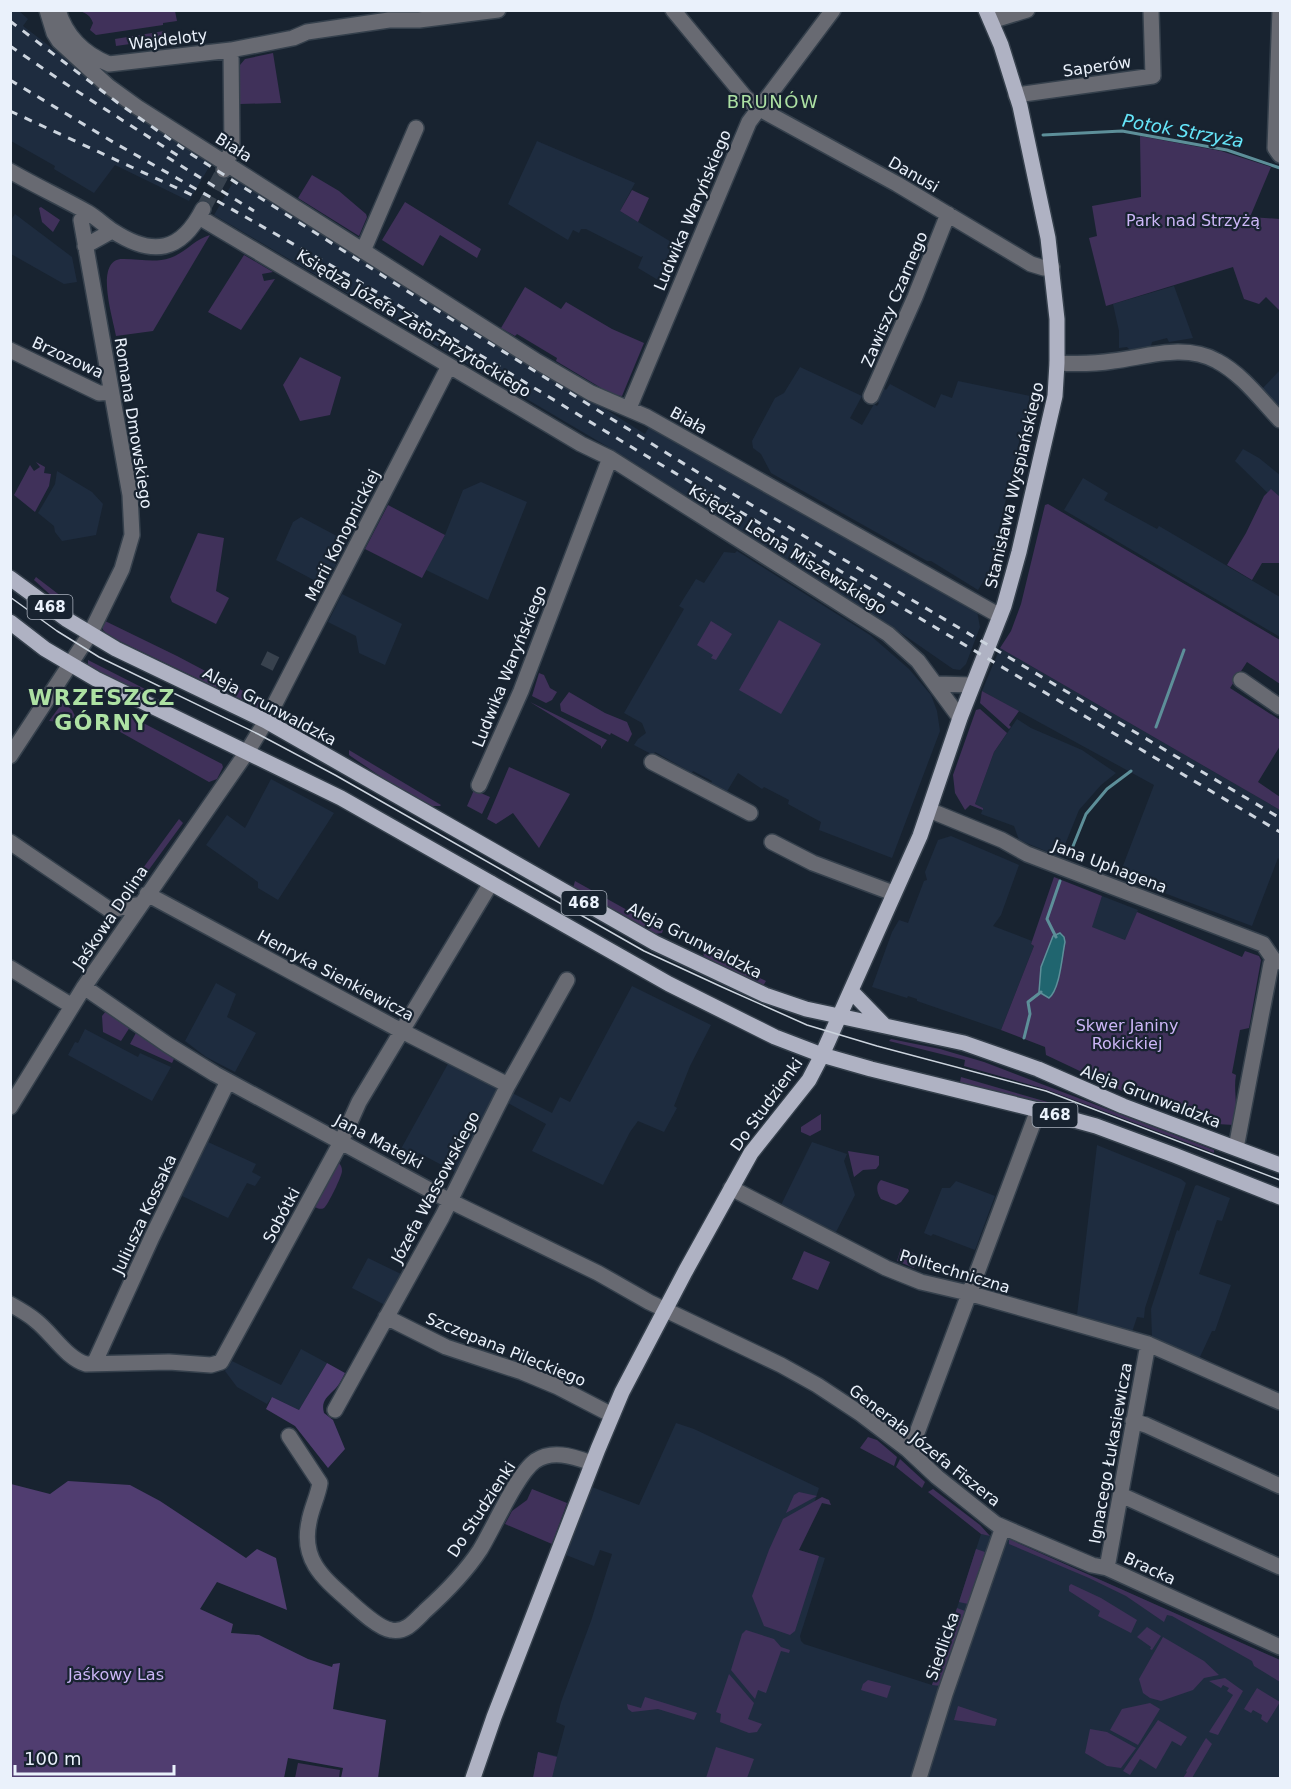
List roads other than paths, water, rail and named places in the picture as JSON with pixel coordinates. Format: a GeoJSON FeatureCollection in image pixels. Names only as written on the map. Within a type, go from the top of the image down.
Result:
{"type":"FeatureCollection","features":[{"type":"Feature","properties":{"kind":"main road","name":"Stanisława Wyspiańskiego"},"geometry":{"type":"LineString","coordinates":[[988,16],[1016,95],[1039,190],[1052,267],[1057,319],[1057,363],[1048,428],[1013,578],[1000,616]]}},
{"type":"Feature","properties":{"kind":"main road","name":"Aleja Grunwaldzka"},"geometry":{"type":"LineString","coordinates":[[10,578],[90,634],[116,649],[266,721],[655,943],[765,995],[839,1017],[964,1042],[1281,1166]]}},
{"type":"Feature","properties":{"kind":"main road"},"geometry":{"type":"LineString","coordinates":[[839,1017],[920,836],[972,685],[1000,616]]}},
{"type":"Feature","properties":{"kind":"main road","name":"468"},"geometry":{"type":"LineString","coordinates":[[10,622],[70,665],[129,696],[341,798],[669,984],[775,1036],[822,1055],[1038,1110],[1111,1132],[1281,1197]]}},
{"type":"Feature","properties":{"kind":"main road"},"geometry":{"type":"LineString","coordinates":[[851,991],[884,1025]]}},
{"type":"Feature","properties":{"kind":"main road","name":"Do Studzienki"},"geometry":{"type":"LineString","coordinates":[[473,1779],[494,1717],[612,1415],[731,1188],[764,1134],[809,1080],[839,1017]]}},
{"type":"Feature","properties":{"kind":"street","name":"Biała"},"geometry":{"type":"LineString","coordinates":[[47,10],[54,33],[59,40],[104,81],[137,107],[226,167],[591,393],[629,408],[1000,616]]}},
{"type":"Feature","properties":{"kind":"street"},"geometry":{"type":"LineString","coordinates":[[58,10],[76,44],[92,57],[109,64],[104,74],[104,81]]}},
{"type":"Feature","properties":{"kind":"street","name":"Wajdeloty"},"geometry":{"type":"LineString","coordinates":[[109,64],[231,50],[293,38],[307,32],[405,15],[498,10]]}},
{"type":"Feature","properties":{"kind":"street"},"geometry":{"type":"LineString","coordinates":[[673,10],[745,97],[758,108]]}},
{"type":"Feature","properties":{"kind":"street","name":"Ludwika Waryńskiego"},"geometry":{"type":"LineString","coordinates":[[629,408],[749,122],[833,10]]}},
{"type":"Feature","properties":{"kind":"street"},"geometry":{"type":"LineString","coordinates":[[988,16],[1027,10]]}},
{"type":"Feature","properties":{"kind":"street","name":"Saperów"},"geometry":{"type":"LineString","coordinates":[[1016,95],[1153,76],[1151,10]]}},
{"type":"Feature","properties":{"kind":"street"},"geometry":{"type":"LineString","coordinates":[[1280,10],[1275,148],[1281,155]]}},
{"type":"Feature","properties":{"kind":"street","name":"Wajdeloty"},"geometry":{"type":"LineString","coordinates":[[226,167],[232,148],[231,50]]}},
{"type":"Feature","properties":{"kind":"street","name":"Danusi"},"geometry":{"type":"LineString","coordinates":[[758,108],[948,214],[1031,264],[1044,268],[1052,267]]}},
{"type":"Feature","properties":{"kind":"street"},"geometry":{"type":"LineString","coordinates":[[363,251],[416,128]]}},
{"type":"Feature","properties":{"kind":"street"},"geometry":{"type":"LineString","coordinates":[[10,171],[99,219],[112,231]]}},
{"type":"Feature","properties":{"kind":"street"},"geometry":{"type":"LineString","coordinates":[[39,187],[46,195],[81,220],[94,227],[112,231]]}},
{"type":"Feature","properties":{"kind":"street","name":"Księdza Józefa Zator-Przytockiego"},"geometry":{"type":"LineString","coordinates":[[112,231],[148,248],[155,248],[170,244],[183,236],[201,213],[449,366],[581,444],[610,458]]}},
{"type":"Feature","properties":{"kind":"street","name":"Zawiszy Czarnego"},"geometry":{"type":"LineString","coordinates":[[871,396],[948,214]]}},
{"type":"Feature","properties":{"kind":"street","name":"Romana Dmowskiego"},"geometry":{"type":"LineString","coordinates":[[10,756],[90,634],[122,569],[132,535],[130,495],[81,220]]}},
{"type":"Feature","properties":{"kind":"street"},"geometry":{"type":"LineString","coordinates":[[86,246],[112,231]]}},
{"type":"Feature","properties":{"kind":"street","name":"Brzozowa"},"geometry":{"type":"LineString","coordinates":[[10,350],[99,393],[111,392]]}},
{"type":"Feature","properties":{"kind":"street"},"geometry":{"type":"LineString","coordinates":[[1057,363],[1104,362],[1181,352],[1199,353],[1230,369],[1281,420]]}},
{"type":"Feature","properties":{"kind":"street","name":"Marii Konopnickiej"},"geometry":{"type":"LineString","coordinates":[[247,752],[266,721],[449,366]]}},
{"type":"Feature","properties":{"kind":"street","name":"Ludwika Waryńskiego"},"geometry":{"type":"LineString","coordinates":[[479,785],[521,691],[610,458]]}},
{"type":"Feature","properties":{"kind":"street","name":"Księdza Leona Miszewskiego"},"geometry":{"type":"LineString","coordinates":[[610,458],[876,625],[913,656],[937,684],[960,718]]}},
{"type":"Feature","properties":{"kind":"street"},"geometry":{"type":"LineString","coordinates":[[1240,680],[1281,707]]}},
{"type":"Feature","properties":{"kind":"street"},"geometry":{"type":"LineString","coordinates":[[937,684],[972,685]]}},
{"type":"Feature","properties":{"kind":"street","name":"Jaśkowa Dolina"},"geometry":{"type":"LineString","coordinates":[[10,1107],[84,987],[247,752]]}},
{"type":"Feature","properties":{"kind":"street"},"geometry":{"type":"LineString","coordinates":[[652,762],[750,813]]}},
{"type":"Feature","properties":{"kind":"street","name":"Jana Uphagena"},"geometry":{"type":"LineString","coordinates":[[928,810],[1002,840],[1027,854],[1263,944],[1277,961],[1271,964],[1236,1148]]}},
{"type":"Feature","properties":{"kind":"street"},"geometry":{"type":"LineString","coordinates":[[10,842],[110,910],[115,942]]}},
{"type":"Feature","properties":{"kind":"street"},"geometry":{"type":"LineString","coordinates":[[772,842],[815,864],[893,893]]}},
{"type":"Feature","properties":{"kind":"street","name":"Sobótki"},"geometry":{"type":"LineString","coordinates":[[10,1304],[36,1320],[80,1362],[94,1364],[169,1362],[211,1365],[221,1362],[341,1142],[359,1102],[490,883]]}},
{"type":"Feature","properties":{"kind":"street"},"geometry":{"type":"LineString","coordinates":[[110,910],[144,899]]}},
{"type":"Feature","properties":{"kind":"street","name":"Henryka Sienkiewicza"},"geometry":{"type":"LineString","coordinates":[[144,899],[508,1085]]}},
{"type":"Feature","properties":{"kind":"street"},"geometry":{"type":"LineString","coordinates":[[10,968],[72,1006]]}},
{"type":"Feature","properties":{"kind":"street","name":"Józefa Wassowskiego"},"geometry":{"type":"LineString","coordinates":[[335,1410],[450,1201],[508,1085],[567,980]]}},
{"type":"Feature","properties":{"kind":"street","name":"Jana Matejki"},"geometry":{"type":"LineString","coordinates":[[84,987],[168,1045],[228,1081],[450,1201],[598,1273],[666,1310]]}},
{"type":"Feature","properties":{"kind":"street","name":"Juliusza Kossaka"},"geometry":{"type":"LineString","coordinates":[[94,1364],[228,1081]]}},
{"type":"Feature","properties":{"kind":"street"},"geometry":{"type":"LineString","coordinates":[[907,1449],[915,1438],[1038,1110]]}},
{"type":"Feature","properties":{"kind":"street","name":"Politechniczna"},"geometry":{"type":"LineString","coordinates":[[731,1188],[886,1268],[921,1282],[1148,1344],[1281,1402]]}},
{"type":"Feature","properties":{"kind":"street","name":"Generała Józefa Fiszera"},"geometry":{"type":"LineString","coordinates":[[666,1310],[781,1365],[817,1385],[861,1414],[907,1449],[967,1502],[1003,1527]]}},
{"type":"Feature","properties":{"kind":"street","name":"Szczepana Pileckiego"},"geometry":{"type":"LineString","coordinates":[[386,1317],[446,1347],[522,1372],[612,1415]]}},
{"type":"Feature","properties":{"kind":"street","name":"Ignacego Łukasiewicza"},"geometry":{"type":"LineString","coordinates":[[1107,1568],[1148,1344]]}},
{"type":"Feature","properties":{"kind":"street"},"geometry":{"type":"LineString","coordinates":[[1133,1422],[1146,1425],[1281,1486]]}},
{"type":"Feature","properties":{"kind":"street","name":"Do Studzienki"},"geometry":{"type":"LineString","coordinates":[[289,1436],[320,1483],[307,1535],[310,1557],[314,1565],[331,1586],[358,1608],[386,1629],[396,1630],[407,1628],[435,1603],[468,1566],[534,1462],[551,1455],[564,1455],[592,1463]]}},
{"type":"Feature","properties":{"kind":"street"},"geometry":{"type":"LineString","coordinates":[[1121,1495],[1281,1567]]}},
{"type":"Feature","properties":{"kind":"street","name":"Siedlicka"},"geometry":{"type":"LineString","coordinates":[[919,1779],[995,1545],[1003,1527]]}},
{"type":"Feature","properties":{"kind":"street","name":"Bracka"},"geometry":{"type":"LineString","coordinates":[[1003,1527],[1092,1565],[1107,1568],[1281,1647]]}},
{"type":"Feature","properties":{"kind":"waterway","name":"Potok Strzyża"},"geometry":{"type":"LineString","coordinates":[[1043,135],[1122,131],[1227,150],[1280,168]]}},
{"type":"Feature","properties":{"kind":"waterway"},"geometry":{"type":"LineString","coordinates":[[1156,727],[1184,650]]}},
{"type":"Feature","properties":{"kind":"waterway"},"geometry":{"type":"LineString","coordinates":[[1069,856],[1086,814],[1107,789],[1131,771]]}},
{"type":"Feature","properties":{"kind":"waterway"},"geometry":{"type":"LineString","coordinates":[[1056,937],[1047,919],[1060,881]]}},
{"type":"Feature","properties":{"kind":"waterway"},"geometry":{"type":"LineString","coordinates":[[1024,1038],[1030,1014],[1028,1002],[1041,992]]}},
{"type":"Feature","properties":{"kind":"tunnel"},"geometry":{"type":"LineString","coordinates":[[203,209],[224,170]]}},
{"type":"Feature","properties":{"kind":"tunnel"},"geometry":{"type":"LineString","coordinates":[[264,658],[276,664]]}},
{"type":"Feature","properties":{"kind":"tram line"},"geometry":{"type":"LineString","coordinates":[[10,597],[57,631],[99,657],[258,734],[335,775],[644,951],[722,987],[807,1025],[1046,1091],[1280,1180]]}},
{"type":"Feature","properties":{"kind":"railway"},"geometry":{"type":"LineString","coordinates":[[10,21],[118,103],[191,154],[459,324],[723,488],[1280,818]]}},
{"type":"Feature","properties":{"kind":"railway"},"geometry":{"type":"LineString","coordinates":[[10,46],[180,157]]}},
{"type":"Feature","properties":{"kind":"railway"},"geometry":{"type":"LineString","coordinates":[[10,80],[113,142],[355,279],[638,451],[1280,832]]}},
{"type":"Feature","properties":{"kind":"railway"},"geometry":{"type":"LineString","coordinates":[[10,111],[192,195]]}},
{"type":"Feature","properties":{"kind":"railway"},"geometry":{"type":"LineString","coordinates":[[167,157],[254,211]]}},
{"type":"Feature","properties":{"kind":"district","name":"BRUNÓW"},"geometry":{"type":"Point","coordinates":[773,102]}},
{"type":"Feature","properties":{"kind":"district","name":"WRZESZCZ GÓRNY"},"geometry":{"type":"Point","coordinates":[102,710]}},
{"type":"Feature","properties":{"kind":"park label","name":"Park nad Strzyżą"},"geometry":{"type":"Point","coordinates":[1193,220]}},
{"type":"Feature","properties":{"kind":"park label","name":"Skwer Janiny Rokickiej"},"geometry":{"type":"Point","coordinates":[1127,1034]}},
{"type":"Feature","properties":{"kind":"park label","name":"Jaśkowy Las"},"geometry":{"type":"Point","coordinates":[116,1674]}}]}
